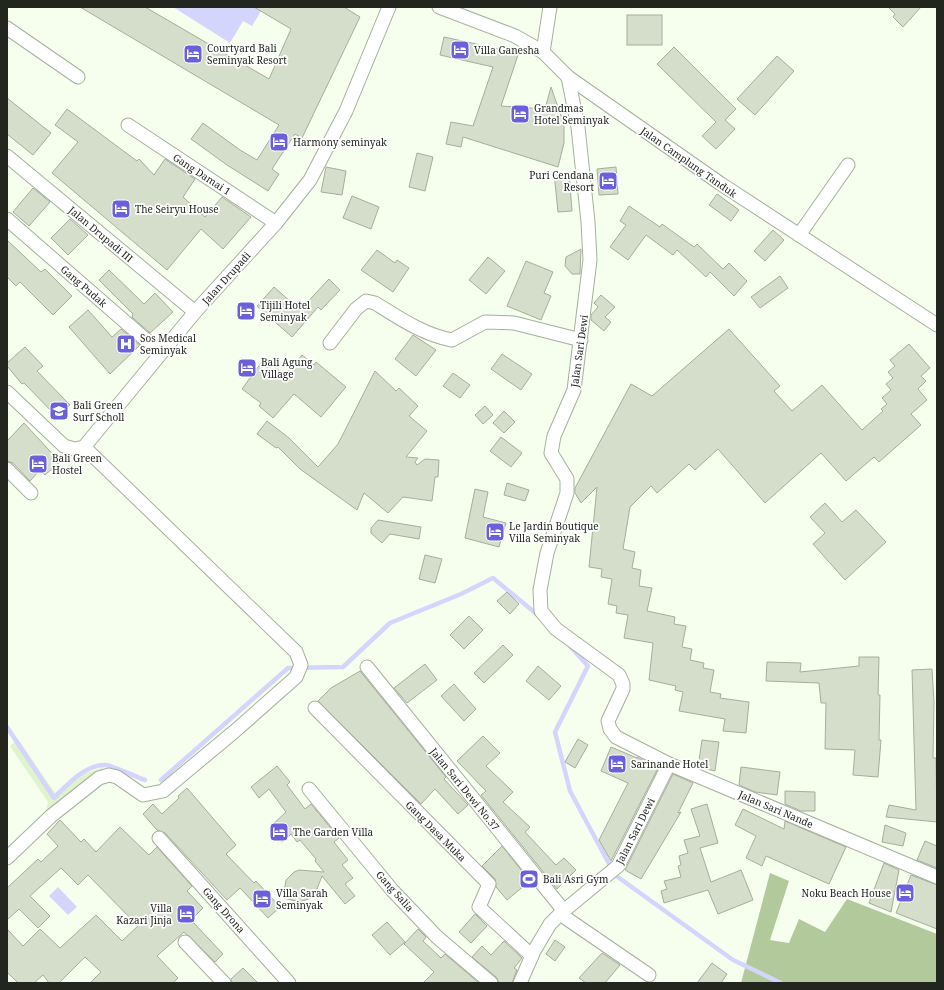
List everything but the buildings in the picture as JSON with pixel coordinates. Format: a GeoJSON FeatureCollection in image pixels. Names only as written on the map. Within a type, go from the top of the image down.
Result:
{"type":"FeatureCollection","features":[{"type":"Feature","properties":{"kind":"street","name":"Jalan Drupadi"},"geometry":{"type":"LineString","coordinates":[[84,447],[195,312],[276,223],[310,180],[324,155],[362,76],[389,7]]}},
{"type":"Feature","properties":{"kind":"street","name":"Jalan Camplung Tanduk"},"geometry":{"type":"LineString","coordinates":[[439,7],[515,36],[543,52],[568,77],[721,184],[937,324]]}},
{"type":"Feature","properties":{"kind":"street"},"geometry":{"type":"LineString","coordinates":[[543,52],[550,7]]}},
{"type":"Feature","properties":{"kind":"street"},"geometry":{"type":"LineString","coordinates":[[7,28],[78,77]]}},
{"type":"Feature","properties":{"kind":"street","name":"Jalan Sari Dewi"},"geometry":{"type":"LineString","coordinates":[[568,77],[578,127],[590,240],[590,260],[574,390],[554,436],[551,453],[567,478],[567,493],[547,553],[541,585],[540,605],[544,616],[556,629],[619,675],[623,684],[622,689],[608,721],[610,729],[616,737]]}},
{"type":"Feature","properties":{"kind":"street","name":"Gang Damai 1"},"geometry":{"type":"LineString","coordinates":[[128,125],[276,223]]}},
{"type":"Feature","properties":{"kind":"street","name":"Jalan Drupadi III"},"geometry":{"type":"LineString","coordinates":[[7,156],[195,312]]}},
{"type":"Feature","properties":{"kind":"street"},"geometry":{"type":"LineString","coordinates":[[799,235],[848,165]]}},
{"type":"Feature","properties":{"kind":"street","name":"Gang Pudak"},"geometry":{"type":"LineString","coordinates":[[7,219],[161,353]]}},
{"type":"Feature","properties":{"kind":"street"},"geometry":{"type":"LineString","coordinates":[[330,343],[356,309],[366,301],[375,303],[422,331],[438,338],[452,340],[485,322],[514,323],[581,340]]}},
{"type":"Feature","properties":{"kind":"street"},"geometry":{"type":"LineString","coordinates":[[7,392],[64,446],[74,449],[84,447],[296,652],[301,665],[296,677],[235,731],[163,791],[143,795],[117,777],[109,775],[99,778],[51,816],[7,858]]}},
{"type":"Feature","properties":{"kind":"street"},"geometry":{"type":"LineString","coordinates":[[7,469],[32,493]]}},
{"type":"Feature","properties":{"kind":"street","name":"Jalan Sari Dewi No.37"},"geometry":{"type":"LineString","coordinates":[[367,667],[562,913],[649,975]]}},
{"type":"Feature","properties":{"kind":"street","name":"Gang Dasa Muka"},"geometry":{"type":"LineString","coordinates":[[315,708],[489,884],[479,906],[532,956]]}},
{"type":"Feature","properties":{"kind":"street","name":"Jalan Sari Nande"},"geometry":{"type":"LineString","coordinates":[[616,737],[669,764],[937,878]]}},
{"type":"Feature","properties":{"kind":"street","name":"Jalan Sari Dewi"},"geometry":{"type":"LineString","coordinates":[[520,983],[532,956],[550,924],[615,870],[624,858],[669,764]]}},
{"type":"Feature","properties":{"kind":"street","name":"Gang Salia"},"geometry":{"type":"LineString","coordinates":[[309,789],[392,890],[437,937],[490,983]]}},
{"type":"Feature","properties":{"kind":"street","name":"Gang Drona"},"geometry":{"type":"LineString","coordinates":[[159,838],[289,983]]}},
{"type":"Feature","properties":{"kind":"street"},"geometry":{"type":"LineString","coordinates":[[185,942],[224,983]]}},
{"type":"Feature","properties":{"kind":"green space"},"geometry":{"type":"Polygon","coordinates":[[[18,739],[55,793],[72,781],[89,772],[102,768],[107,772],[95,772],[47,812],[48,802],[10,746],[18,739]]]}},
{"type":"Feature","properties":{"kind":"green space"},"geometry":{"type":"Polygon","coordinates":[[[770,873],[789,881],[770,940],[789,943],[799,919],[825,932],[847,899],[937,934],[937,983],[741,983],[770,873]]]}},
{"type":"Feature","properties":{"kind":"water"},"geometry":{"type":"Polygon","coordinates":[[[173,7],[254,7],[261,11],[252,26],[243,21],[230,43],[173,7]]]}},
{"type":"Feature","properties":{"kind":"water"},"geometry":{"type":"Polygon","coordinates":[[[58,887],[77,907],[68,915],[49,896],[58,887]]]}},
{"type":"Feature","properties":{"kind":"waterway"},"geometry":{"type":"LineString","coordinates":[[161,780],[288,668],[343,667],[390,623],[461,594],[493,578],[539,616]]}},
{"type":"Feature","properties":{"kind":"waterway"},"geometry":{"type":"LineString","coordinates":[[569,645],[588,666],[555,732],[570,791],[615,875],[733,960],[781,983]]}},
{"type":"Feature","properties":{"kind":"waterway"},"geometry":{"type":"LineString","coordinates":[[7,727],[54,798],[76,777],[90,768],[97,766],[105,765],[145,780]]}},
{"type":"Feature","properties":{"kind":"place","name":"Villa Ganesha"},"geometry":{"type":"Point","coordinates":[460,50]}},
{"type":"Feature","properties":{"kind":"place","name":"Courtyard Bali Seminyak Resort"},"geometry":{"type":"Point","coordinates":[193,54]}},
{"type":"Feature","properties":{"kind":"place","name":"Grandmas Hotel Seminyak"},"geometry":{"type":"Point","coordinates":[520,114]}},
{"type":"Feature","properties":{"kind":"place","name":"Harmony seminyak"},"geometry":{"type":"Point","coordinates":[279,142]}},
{"type":"Feature","properties":{"kind":"place","name":"Puri Cendana Resort"},"geometry":{"type":"Point","coordinates":[608,181]}},
{"type":"Feature","properties":{"kind":"place","name":"The Seiryu House"},"geometry":{"type":"Point","coordinates":[121,209]}},
{"type":"Feature","properties":{"kind":"place","name":"Tijili Hotel Seminyak"},"geometry":{"type":"Point","coordinates":[246,311]}},
{"type":"Feature","properties":{"kind":"place","name":"Sos Medical Seminyak"},"geometry":{"type":"Point","coordinates":[126,344]}},
{"type":"Feature","properties":{"kind":"place","name":"Bali Agung Village"},"geometry":{"type":"Point","coordinates":[247,368]}},
{"type":"Feature","properties":{"kind":"place","name":"Bali Green Surf Scholl"},"geometry":{"type":"Point","coordinates":[59,411]}},
{"type":"Feature","properties":{"kind":"place","name":"Bali Green Hostel"},"geometry":{"type":"Point","coordinates":[38,464]}},
{"type":"Feature","properties":{"kind":"place","name":"Le Jardin Boutique Villa Seminyak"},"geometry":{"type":"Point","coordinates":[495,532]}},
{"type":"Feature","properties":{"kind":"place","name":"Sarinande Hotel"},"geometry":{"type":"Point","coordinates":[617,764]}},
{"type":"Feature","properties":{"kind":"place","name":"The Garden Villa"},"geometry":{"type":"Point","coordinates":[279,832]}},
{"type":"Feature","properties":{"kind":"place","name":"Bali Asri Gym"},"geometry":{"type":"Point","coordinates":[529,879]}},
{"type":"Feature","properties":{"kind":"place","name":"Noku Beach House"},"geometry":{"type":"Point","coordinates":[905,893]}},
{"type":"Feature","properties":{"kind":"place","name":"Villa Sarah Seminyak"},"geometry":{"type":"Point","coordinates":[262,899]}},
{"type":"Feature","properties":{"kind":"place","name":"Villa Kazari Jinja"},"geometry":{"type":"Point","coordinates":[186,914]}}]}
